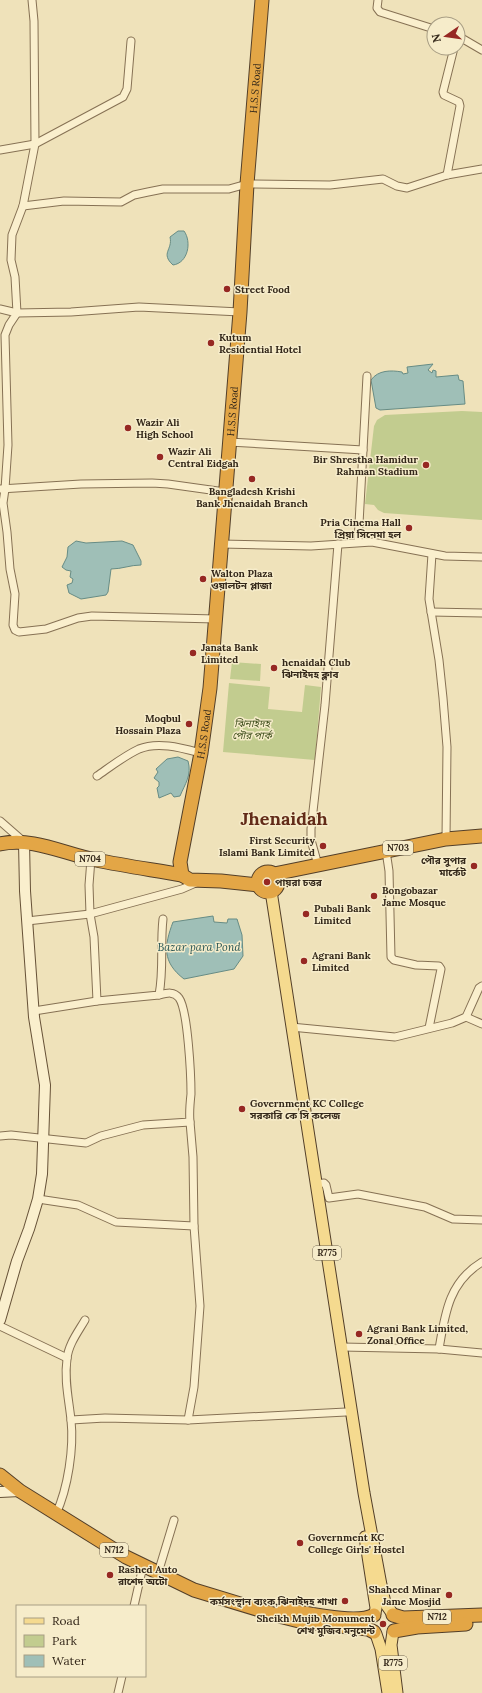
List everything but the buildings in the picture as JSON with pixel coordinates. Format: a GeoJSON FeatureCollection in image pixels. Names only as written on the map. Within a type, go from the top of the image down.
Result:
{"type":"FeatureCollection","features":[{"type":"Feature","properties":{"kind":"highway","name":"H.S.S Road"},"geometry":{"type":"LineString","coordinates":[[182,875],[180,862],[201,753],[210,688],[240,312],[247,184],[262,0]]}},
{"type":"Feature","properties":{"kind":"highway","name":"N703"},"geometry":{"type":"LineString","coordinates":[[182,875],[190,880],[268,883],[316,865],[446,839],[482,836]]}},
{"type":"Feature","properties":{"kind":"highway","name":"N704"},"geometry":{"type":"LineString","coordinates":[[0,844],[13,841],[24,842],[50,847],[91,859],[182,875]]}},
{"type":"Feature","properties":{"kind":"highway","name":"N712"},"geometry":{"type":"LineString","coordinates":[[0,1476],[56,1514],[143,1566],[194,1590],[238,1602],[276,1615],[303,1622],[368,1630],[385,1636],[394,1632],[417,1627],[446,1626],[482,1621]]}},
{"type":"Feature","properties":{"kind":"highway","name":"N712"},"geometry":{"type":"LineString","coordinates":[[238,1602],[255,1603],[340,1618],[369,1618],[374,1614],[385,1610],[403,1618],[482,1615]]}},
{"type":"Feature","properties":{"kind":"highway"},"geometry":{"type":"LineString","coordinates":[[374,1614],[371,1624],[375,1633]]}},
{"type":"Feature","properties":{"kind":"highway"},"geometry":{"type":"LineString","coordinates":[[392,1614],[397,1622],[394,1632]]}},
{"type":"Feature","properties":{"kind":"main road","name":"R775"},"geometry":{"type":"LineString","coordinates":[[268,883],[380,1585],[385,1603],[392,1614]]}},
{"type":"Feature","properties":{"kind":"main road","name":"R775"},"geometry":{"type":"LineString","coordinates":[[268,883],[376,1608],[374,1614]]}},
{"type":"Feature","properties":{"kind":"main road","name":"R775"},"geometry":{"type":"LineString","coordinates":[[394,1632],[391,1645],[397,1693]]}},
{"type":"Feature","properties":{"kind":"main road","name":"R775"},"geometry":{"type":"LineString","coordinates":[[375,1633],[381,1649],[388,1693]]}},
{"type":"Feature","properties":{"kind":"street"},"geometry":{"type":"LineString","coordinates":[[32,0],[34,21],[36,144],[23,206],[14,228],[11,260],[15,277],[17,313],[9,325],[5,336],[8,437],[3,504],[15,598],[13,625],[15,630],[19,632],[46,629],[78,618],[92,616],[216,619]]}},
{"type":"Feature","properties":{"kind":"street"},"geometry":{"type":"LineString","coordinates":[[378,0],[377,8],[380,12],[426,26]]}},
{"type":"Feature","properties":{"kind":"street"},"geometry":{"type":"LineString","coordinates":[[0,150],[36,144],[123,97],[127,89],[131,41]]}},
{"type":"Feature","properties":{"kind":"street"},"geometry":{"type":"LineString","coordinates":[[466,41],[482,50]]}},
{"type":"Feature","properties":{"kind":"street"},"geometry":{"type":"LineString","coordinates":[[447,175],[460,106],[459,102],[444,95],[443,92],[452,56]]}},
{"type":"Feature","properties":{"kind":"street"},"geometry":{"type":"LineString","coordinates":[[23,206],[64,201],[121,202],[134,196],[163,189],[229,190],[247,184],[330,185],[383,179],[397,186],[407,188],[447,175],[482,169]]}},
{"type":"Feature","properties":{"kind":"street"},"geometry":{"type":"LineString","coordinates":[[0,309],[17,313],[71,312],[139,307],[240,312]]}},
{"type":"Feature","properties":{"kind":"street"},"geometry":{"type":"LineString","coordinates":[[358,542],[367,376]]}},
{"type":"Feature","properties":{"kind":"street"},"geometry":{"type":"LineString","coordinates":[[229,442],[363,450]]}},
{"type":"Feature","properties":{"kind":"street"},"geometry":{"type":"LineString","coordinates":[[3,489],[81,484],[152,483],[225,492]]}},
{"type":"Feature","properties":{"kind":"street"},"geometry":{"type":"LineString","coordinates":[[222,544],[311,546],[358,542],[385,543],[432,554],[458,557],[482,557]]}},
{"type":"Feature","properties":{"kind":"street"},"geometry":{"type":"LineString","coordinates":[[316,865],[311,840],[311,829],[325,705],[338,544]]}},
{"type":"Feature","properties":{"kind":"street"},"geometry":{"type":"LineString","coordinates":[[432,554],[429,595],[441,674],[446,739],[446,839]]}},
{"type":"Feature","properties":{"kind":"street"},"geometry":{"type":"LineString","coordinates":[[431,612],[482,613]]}},
{"type":"Feature","properties":{"kind":"street"},"geometry":{"type":"LineString","coordinates":[[97,776],[123,758],[140,749],[165,746],[201,753]]}},
{"type":"Feature","properties":{"kind":"street"},"geometry":{"type":"LineString","coordinates":[[0,821],[24,842],[34,1011],[44,1085],[42,1174],[38,1199],[17,1261],[0,1320]]}},
{"type":"Feature","properties":{"kind":"street"},"geometry":{"type":"LineString","coordinates":[[386,851],[389,872],[391,957],[394,960],[416,965],[439,966],[441,969],[429,1028]]}},
{"type":"Feature","properties":{"kind":"street"},"geometry":{"type":"LineString","coordinates":[[91,859],[89,885],[90,914],[94,937],[97,1001]]}},
{"type":"Feature","properties":{"kind":"street"},"geometry":{"type":"LineString","coordinates":[[28,921],[90,914],[182,889],[202,880]]}},
{"type":"Feature","properties":{"kind":"street"},"geometry":{"type":"LineString","coordinates":[[159,995],[163,974],[161,949],[163,919]]}},
{"type":"Feature","properties":{"kind":"street"},"geometry":{"type":"LineString","coordinates":[[291,1027],[395,1037],[452,1023],[466,1017],[479,988],[482,986]]}},
{"type":"Feature","properties":{"kind":"street"},"geometry":{"type":"LineString","coordinates":[[34,1011],[97,1001],[168,993],[179,997],[183,1006],[190,1064],[190,1122],[194,1226],[200,1306],[194,1386],[188,1420]]}},
{"type":"Feature","properties":{"kind":"street"},"geometry":{"type":"LineString","coordinates":[[466,1017],[482,1024]]}},
{"type":"Feature","properties":{"kind":"street"},"geometry":{"type":"LineString","coordinates":[[0,1136],[11,1135],[43,1140],[86,1143],[101,1136],[143,1125],[190,1122]]}},
{"type":"Feature","properties":{"kind":"street"},"geometry":{"type":"LineString","coordinates":[[316,1184],[326,1184],[329,1198],[358,1194],[425,1207],[453,1219],[482,1220]]}},
{"type":"Feature","properties":{"kind":"street"},"geometry":{"type":"LineString","coordinates":[[38,1199],[78,1205],[116,1222],[194,1226]]}},
{"type":"Feature","properties":{"kind":"street"},"geometry":{"type":"LineString","coordinates":[[439,1349],[444,1318],[453,1293],[466,1274],[482,1262]]}},
{"type":"Feature","properties":{"kind":"street"},"geometry":{"type":"LineString","coordinates":[[56,1514],[65,1488],[72,1442],[71,1420],[66,1391],[66,1358],[70,1347],[85,1320]]}},
{"type":"Feature","properties":{"kind":"street"},"geometry":{"type":"LineString","coordinates":[[0,1326],[66,1358]]}},
{"type":"Feature","properties":{"kind":"street"},"geometry":{"type":"LineString","coordinates":[[342,1346],[439,1349],[482,1353]]}},
{"type":"Feature","properties":{"kind":"street"},"geometry":{"type":"LineString","coordinates":[[71,1420],[105,1418],[188,1420],[346,1412]]}},
{"type":"Feature","properties":{"kind":"street"},"geometry":{"type":"LineString","coordinates":[[0,1492],[20,1491]]}},
{"type":"Feature","properties":{"kind":"street"},"geometry":{"type":"LineString","coordinates":[[158,1573],[174,1520]]}},
{"type":"Feature","properties":{"kind":"street"},"geometry":{"type":"LineString","coordinates":[[134,1605],[143,1566]]}},
{"type":"Feature","properties":{"kind":"street"},"geometry":{"type":"LineString","coordinates":[[118,1693],[122,1677]]}},
{"type":"Feature","properties":{"kind":"green space","name":"Bir Shrestha Hamidur Rahman Stadium"},"geometry":{"type":"Polygon","coordinates":[[[462,411],[482,412],[482,520],[384,513],[378,510],[374,505],[365,504],[374,426],[377,420],[385,415],[462,411]]]}},
{"type":"Feature","properties":{"kind":"green space"},"geometry":{"type":"Polygon","coordinates":[[[232,662],[261,664],[260,681],[230,679],[232,662]]]}},
{"type":"Feature","properties":{"kind":"green space","name":"ঝিনাইদহ পৌর পার্ক"},"geometry":{"type":"Polygon","coordinates":[[[229,683],[270,687],[268,709],[302,712],[305,685],[321,687],[315,760],[223,752],[229,683]]]}},
{"type":"Feature","properties":{"kind":"water"},"geometry":{"type":"Polygon","coordinates":[[[178,231],[184,231],[188,241],[188,246],[182,260],[173,265],[169,261],[167,254],[170,245],[170,237],[178,231]]]}},
{"type":"Feature","properties":{"kind":"water"},"geometry":{"type":"Polygon","coordinates":[[[433,364],[428,370],[432,373],[433,370],[436,371],[436,377],[458,375],[459,380],[463,381],[465,404],[380,410],[376,408],[371,380],[377,374],[394,371],[402,372],[403,374],[408,373],[407,367],[433,364]]]}},
{"type":"Feature","properties":{"kind":"water"},"geometry":{"type":"Polygon","coordinates":[[[76,541],[86,543],[122,541],[133,545],[141,561],[141,565],[111,569],[108,592],[106,595],[81,599],[69,593],[67,585],[72,583],[73,579],[70,577],[71,571],[62,567],[67,557],[68,547],[76,541]]]}},
{"type":"Feature","properties":{"kind":"water"},"geometry":{"type":"Polygon","coordinates":[[[178,757],[188,761],[189,766],[189,775],[180,796],[174,797],[171,793],[159,798],[157,788],[159,786],[159,782],[154,778],[158,772],[156,769],[167,759],[178,757]]]}},
{"type":"Feature","properties":{"kind":"water","name":"Bazar para Pond"},"geometry":{"type":"Polygon","coordinates":[[[213,916],[214,922],[227,923],[228,919],[237,919],[242,935],[243,956],[234,969],[184,979],[177,973],[168,960],[167,946],[173,922],[213,916]]]}},
{"type":"Feature","properties":{"kind":"place","name":"Street Food"},"geometry":{"type":"Point","coordinates":[227,289]}},
{"type":"Feature","properties":{"kind":"place","name":"Kutum Residential Hotel"},"geometry":{"type":"Point","coordinates":[211,343]}},
{"type":"Feature","properties":{"kind":"place","name":"Wazir Ali High School"},"geometry":{"type":"Point","coordinates":[128,428]}},
{"type":"Feature","properties":{"kind":"place","name":"Wazir Ali Central Eidgah"},"geometry":{"type":"Point","coordinates":[160,457]}},
{"type":"Feature","properties":{"kind":"place","name":"Bir Shrestha Hamidur Rahman Stadium"},"geometry":{"type":"Point","coordinates":[426,465]}},
{"type":"Feature","properties":{"kind":"place","name":"Bangladesh Krishi Bank Jhenaidah Branch"},"geometry":{"type":"Point","coordinates":[252,479]}},
{"type":"Feature","properties":{"kind":"place","name":"Pria Cinema Hall প্রিয়া সিনেমা হল"},"geometry":{"type":"Point","coordinates":[409,528]}},
{"type":"Feature","properties":{"kind":"place","name":"Walton Plaza ওয়ালটন প্লাজা"},"geometry":{"type":"Point","coordinates":[203,579]}},
{"type":"Feature","properties":{"kind":"place","name":"Janata Bank Limited"},"geometry":{"type":"Point","coordinates":[193,653]}},
{"type":"Feature","properties":{"kind":"place","name":"henaidah Club ঝিনাইদহ ক্লাব"},"geometry":{"type":"Point","coordinates":[274,668]}},
{"type":"Feature","properties":{"kind":"place","name":"Moqbul Hossain Plaza"},"geometry":{"type":"Point","coordinates":[189,724]}},
{"type":"Feature","properties":{"kind":"place","name":"First Security Islami Bank Limited"},"geometry":{"type":"Point","coordinates":[323,846]}},
{"type":"Feature","properties":{"kind":"place","name":"পৌর সুপার মার্কেট"},"geometry":{"type":"Point","coordinates":[474,866]}},
{"type":"Feature","properties":{"kind":"place","name":"পায়রা চত্তর"},"geometry":{"type":"Point","coordinates":[267,882]}},
{"type":"Feature","properties":{"kind":"place","name":"Bongobazar Jame Mosque"},"geometry":{"type":"Point","coordinates":[374,896]}},
{"type":"Feature","properties":{"kind":"place","name":"Pubali Bank Limited"},"geometry":{"type":"Point","coordinates":[306,914]}},
{"type":"Feature","properties":{"kind":"place","name":"Agrani Bank Limited"},"geometry":{"type":"Point","coordinates":[304,961]}},
{"type":"Feature","properties":{"kind":"place","name":"Government KC College সরকারি কে সি কলেজ"},"geometry":{"type":"Point","coordinates":[242,1109]}},
{"type":"Feature","properties":{"kind":"place","name":"Agrani Bank Limited, Zonal Office"},"geometry":{"type":"Point","coordinates":[359,1334]}},
{"type":"Feature","properties":{"kind":"place","name":"Government KC College Girls' Hostel"},"geometry":{"type":"Point","coordinates":[300,1543]}},
{"type":"Feature","properties":{"kind":"place","name":"Rashed Auto রাশেদ অটো"},"geometry":{"type":"Point","coordinates":[110,1575]}},
{"type":"Feature","properties":{"kind":"place","name":"Shaheed Minar Jame Mosjid"},"geometry":{"type":"Point","coordinates":[449,1595]}},
{"type":"Feature","properties":{"kind":"place","name":"কর্মসংস্থান ব্যংক,ঝিনাইদহ শাখা"},"geometry":{"type":"Point","coordinates":[345,1601]}},
{"type":"Feature","properties":{"kind":"place","name":"Sheikh Mujib Monument শেখ মুজিব মনুমেন্ট"},"geometry":{"type":"Point","coordinates":[383,1624]}},
{"type":"Feature","properties":{"kind":"district","name":"Jhenaidah"},"geometry":{"type":"Point","coordinates":[284,819]}}]}
